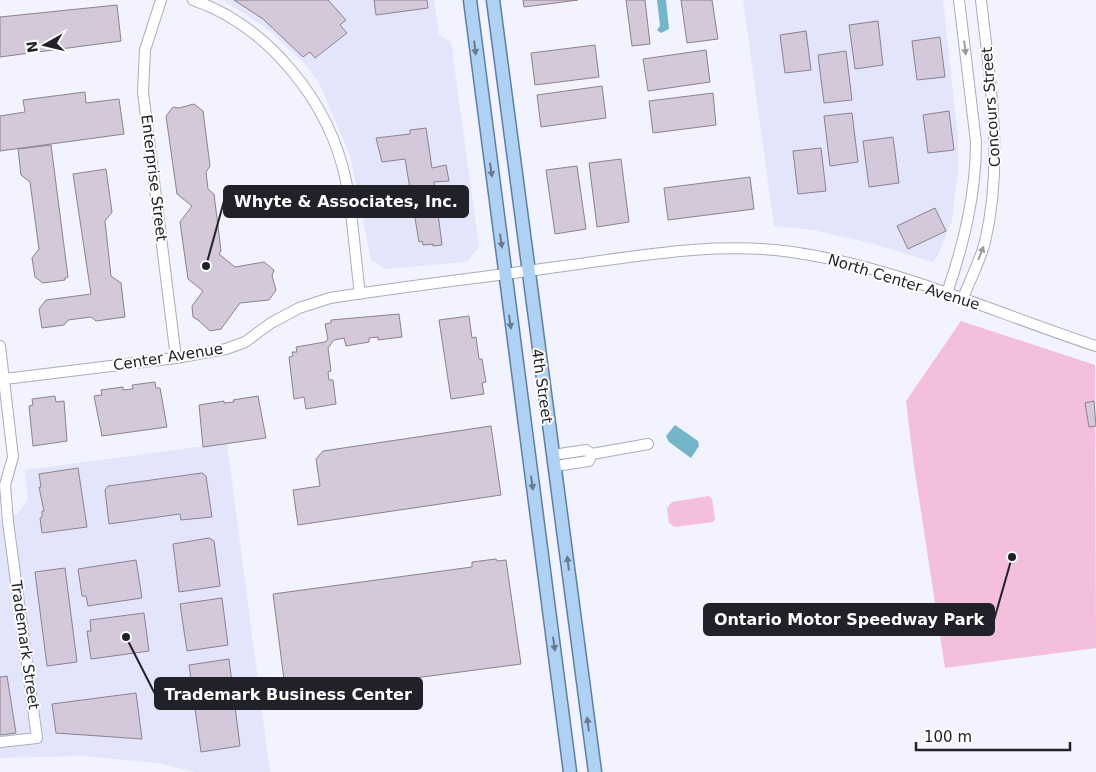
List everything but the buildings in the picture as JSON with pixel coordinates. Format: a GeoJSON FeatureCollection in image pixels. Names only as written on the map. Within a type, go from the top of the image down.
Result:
{"type":"FeatureCollection","features":[{"type":"Feature","properties":{"kind":"main road","name":"4th Street"},"geometry":{"type":"LineString","coordinates":[[470,0],[570,772]]}},
{"type":"Feature","properties":{"kind":"main road","name":"4th Street"},"geometry":{"type":"LineString","coordinates":[[493,0],[527,271],[595,772]]}},
{"type":"Feature","properties":{"kind":"street","name":"Enterprise Street"},"geometry":{"type":"LineString","coordinates":[[161,0],[145,50],[143,92],[176,358]]}},
{"type":"Feature","properties":{"kind":"street"},"geometry":{"type":"LineString","coordinates":[[193,0],[241,23],[278,56],[315,102],[334,140],[346,180],[360,294]]}},
{"type":"Feature","properties":{"kind":"street","name":"Concours Street"},"geometry":{"type":"LineString","coordinates":[[948,292],[971,211],[976,161],[976,142],[959,0]]}},
{"type":"Feature","properties":{"kind":"street","name":"Concours Street"},"geometry":{"type":"LineString","coordinates":[[963,298],[984,244],[996,179],[994,113],[981,0]]}},
{"type":"Feature","properties":{"kind":"street","name":"North Center Avenue"},"geometry":{"type":"LineString","coordinates":[[527,271],[704,249],[750,249],[792,252],[844,262],[948,292],[1096,346]]}},
{"type":"Feature","properties":{"kind":"street","name":"Center Avenue"},"geometry":{"type":"LineString","coordinates":[[5,379],[176,358],[226,349],[245,342],[271,323],[299,308],[330,298],[527,271]]}},
{"type":"Feature","properties":{"kind":"street","name":"Trademark Street"},"geometry":{"type":"LineString","coordinates":[[0,346],[13,456],[3,487],[37,738],[0,742]]}},
{"type":"Feature","properties":{"kind":"street"},"geometry":{"type":"LineString","coordinates":[[554,460],[589,461],[592,454],[648,444]]}},
{"type":"Feature","properties":{"kind":"shaded area"},"geometry":{"type":"Polygon","coordinates":[[[223,0],[434,0],[439,35],[451,42],[479,247],[467,262],[385,269],[371,260],[350,155],[319,83],[305,64],[266,28],[223,0]]]}},
{"type":"Feature","properties":{"kind":"shaded area"},"geometry":{"type":"Polygon","coordinates":[[[743,0],[943,0],[958,139],[958,171],[952,221],[937,257],[933,262],[870,243],[813,230],[774,226],[743,0]]]}},
{"type":"Feature","properties":{"kind":"shaded area"},"geometry":{"type":"Polygon","coordinates":[[[961,321],[1095,365],[1096,648],[945,668],[906,401],[961,321]]]}},
{"type":"Feature","properties":{"kind":"shaded area"},"geometry":{"type":"Polygon","coordinates":[[[227,443],[270,772],[196,772],[157,763],[83,756],[0,758],[0,519],[17,514],[28,500],[25,470],[227,443]]]}},
{"type":"Feature","properties":{"kind":"shaded area"},"geometry":{"type":"Polygon","coordinates":[[[709,496],[712,499],[715,519],[713,522],[675,527],[669,523],[667,508],[672,502],[709,496]]]}},
{"type":"Feature","properties":{"kind":"water"},"geometry":{"type":"Polygon","coordinates":[[[657,0],[666,0],[669,29],[661,33],[657,30],[660,26],[657,0]]]}},
{"type":"Feature","properties":{"kind":"water"},"geometry":{"type":"Polygon","coordinates":[[[675,425],[698,441],[699,446],[691,458],[669,442],[666,436],[675,425]]]}},
{"type":"Feature","properties":{"kind":"place","name":"Whyte & Associates, Inc."},"geometry":{"type":"Point","coordinates":[206,266]}},
{"type":"Feature","properties":{"kind":"place","name":"Ontario Motor Speedway Park"},"geometry":{"type":"Point","coordinates":[1012,557]}},
{"type":"Feature","properties":{"kind":"place","name":"Trademark Business Center"},"geometry":{"type":"Point","coordinates":[126,637]}}]}
